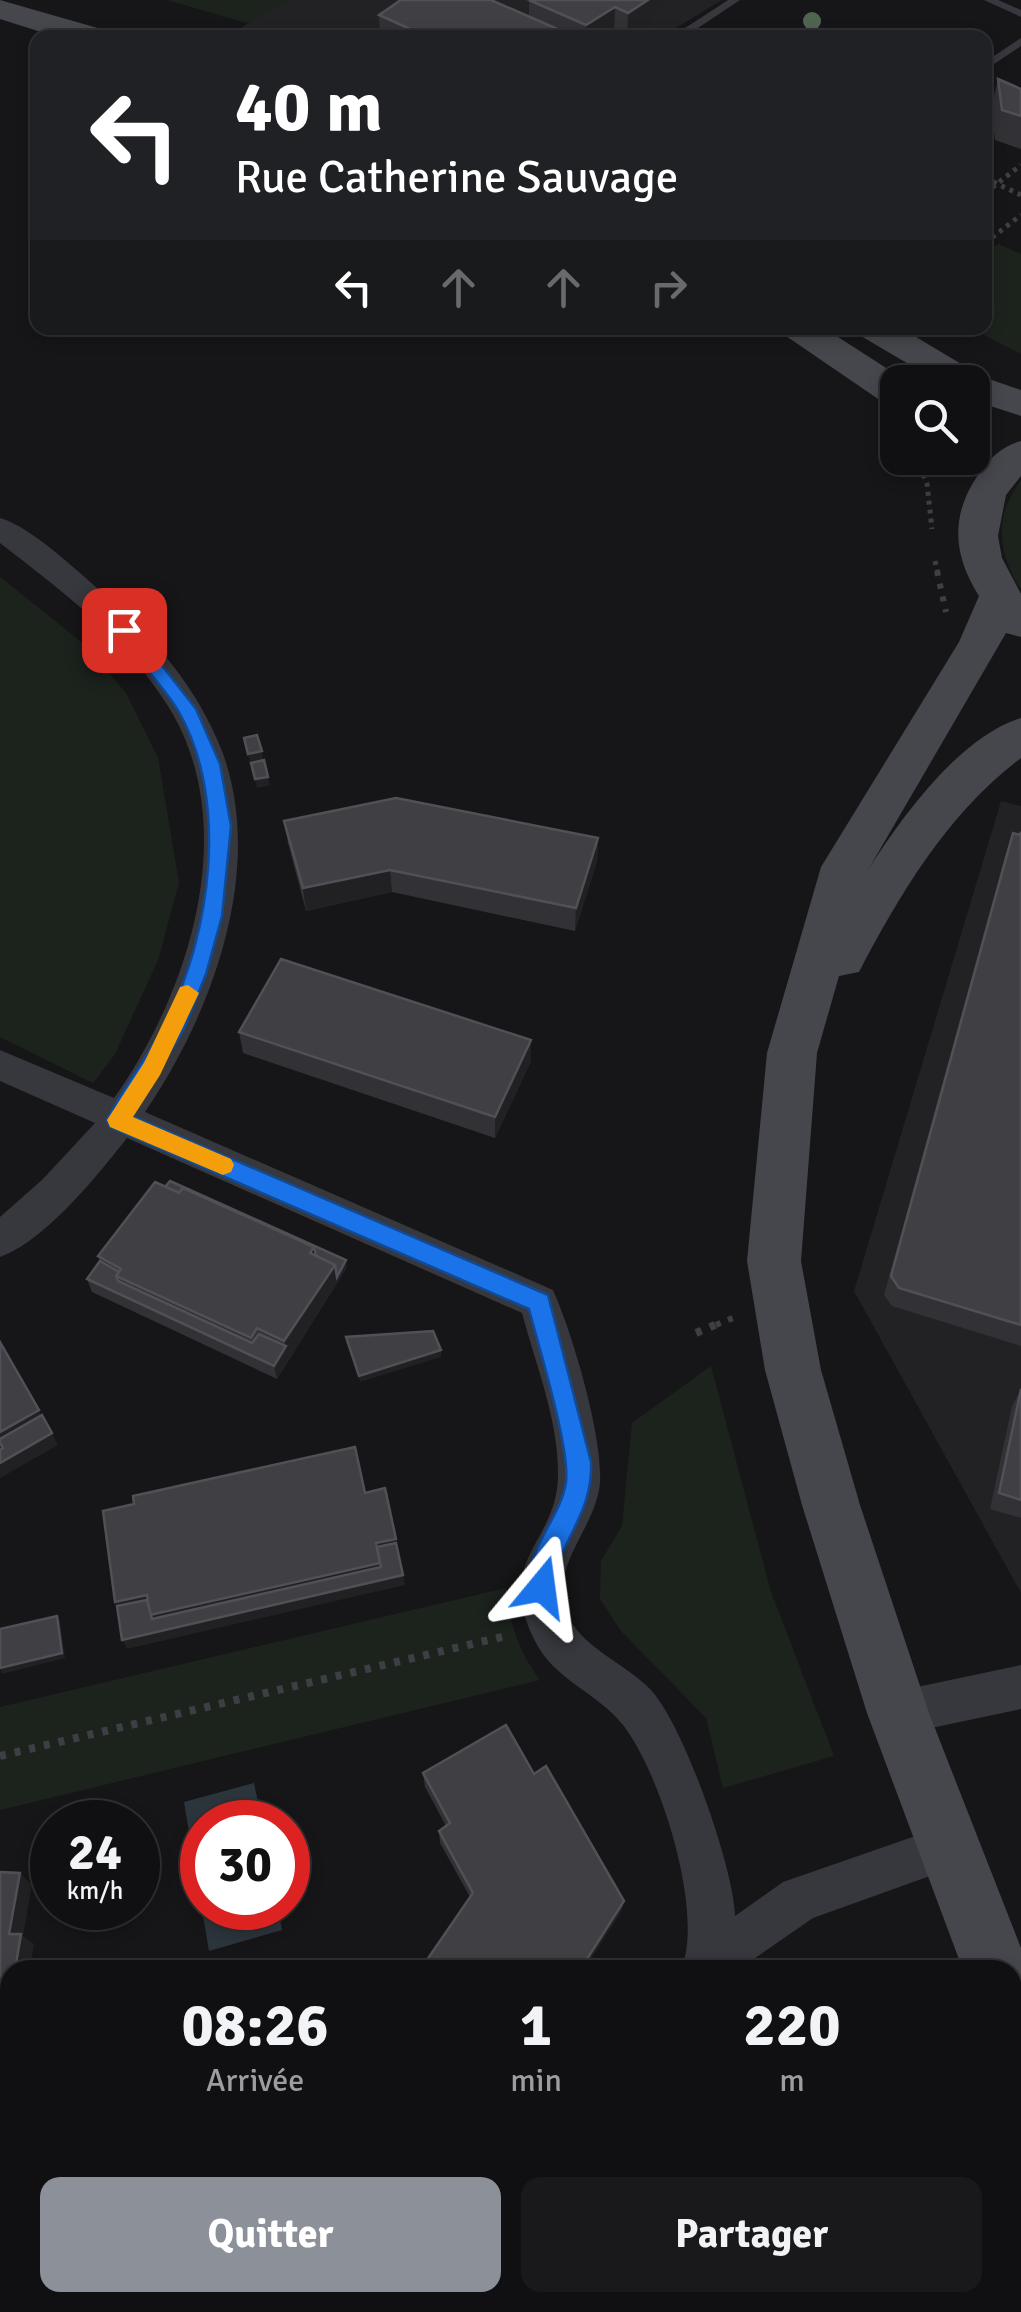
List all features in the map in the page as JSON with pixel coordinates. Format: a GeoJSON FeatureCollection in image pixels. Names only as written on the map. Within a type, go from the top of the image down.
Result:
{"type":"FeatureCollection","features":[{"type":"Feature","properties":{"kind":"main road"},"geometry":{"type":"LineString","coordinates":[[0,10],[69,30]]}},
{"type":"Feature","properties":{"kind":"main road"},"geometry":{"type":"LineString","coordinates":[[810,335],[880,382]]}},
{"type":"Feature","properties":{"kind":"main road"},"geometry":{"type":"LineString","coordinates":[[886,335],[937,365]]}},
{"type":"Feature","properties":{"kind":"main road"},"geometry":{"type":"LineString","coordinates":[[990,392],[1021,404]]}},
{"type":"Feature","properties":{"kind":"main road"},"geometry":{"type":"LineString","coordinates":[[990,467],[1021,454]]}},
{"type":"Feature","properties":{"kind":"main road"},"geometry":{"type":"LineString","coordinates":[[977,475],[981,504],[976,540],[989,582],[1010,610],[980,643],[845,867],[792,1053],[774,1261],[792,1370],[825,1486],[898,1713],[992,1960]]}},
{"type":"Feature","properties":{"kind":"main road"},"geometry":{"type":"LineString","coordinates":[[792,1053],[867,909],[918,832],[988,756],[1021,734]]}},
{"type":"Feature","properties":{"kind":"street"},"geometry":{"type":"LineString","coordinates":[[0,528],[100,605],[147,654],[187,709],[210,764],[221,826],[211,916],[177,1023],[118,1120],[70,1176],[0,1240]]}},
{"type":"Feature","properties":{"kind":"street"},"geometry":{"type":"LineString","coordinates":[[0,1065],[540,1302],[578,1462],[573,1508],[542,1568],[543,1605],[550,1626],[569,1653],[640,1710],[654,1734],[709,1884],[707,1960]]}},
{"type":"Feature","properties":{"kind":"street"},"geometry":{"type":"LineString","coordinates":[[898,1713],[1021,1687]]}},
{"type":"Feature","properties":{"kind":"street"},"geometry":{"type":"LineString","coordinates":[[714,1960],[800,1899],[950,1847]]}},
{"type":"Feature","properties":{"kind":"lane"},"geometry":{"type":"LineString","coordinates":[[688,30],[735,0]]}},
{"type":"Feature","properties":{"kind":"lane"},"geometry":{"type":"LineString","coordinates":[[990,0],[1021,14]]}},
{"type":"Feature","properties":{"kind":"lane"},"geometry":{"type":"LineString","coordinates":[[992,62],[1021,41]]}},
{"type":"Feature","properties":{"kind":"path"},"geometry":{"type":"LineString","coordinates":[[992,188],[1021,165]]}},
{"type":"Feature","properties":{"kind":"path"},"geometry":{"type":"LineString","coordinates":[[992,181],[1021,195]]}},
{"type":"Feature","properties":{"kind":"path"},"geometry":{"type":"LineString","coordinates":[[992,238],[1021,215]]}},
{"type":"Feature","properties":{"kind":"path"},"geometry":{"type":"LineString","coordinates":[[0,1756],[550,1626]]}},
{"type":"Feature","properties":{"kind":"shaded area"},"geometry":{"type":"Polygon","coordinates":[[[167,0],[289,0],[247,23],[167,0]]]}},
{"type":"Feature","properties":{"kind":"shaded area"},"geometry":{"type":"Polygon","coordinates":[[[281,0],[722,0],[673,30],[241,28],[281,0]]]}},
{"type":"Feature","properties":{"kind":"shaded area"},"geometry":{"type":"Polygon","coordinates":[[[999,244],[1021,254],[1021,354],[984,335],[992,335],[992,248],[999,244]]]}},
{"type":"Feature","properties":{"kind":"shaded area"},"geometry":{"type":"Polygon","coordinates":[[[1021,480],[1021,590],[1007,562],[1002,535],[1006,508],[1021,480]]]}},
{"type":"Feature","properties":{"kind":"shaded area"},"geometry":{"type":"Polygon","coordinates":[[[0,577],[85,645],[126,693],[158,758],[179,883],[158,960],[115,1054],[93,1083],[0,1037],[0,577]]]}},
{"type":"Feature","properties":{"kind":"shaded area"},"geometry":{"type":"Polygon","coordinates":[[[1001,801],[1021,806],[1021,1593],[854,1291],[1001,801]]]}},
{"type":"Feature","properties":{"kind":"shaded area"},"geometry":{"type":"Polygon","coordinates":[[[711,1366],[771,1592],[834,1756],[723,1788],[706,1718],[621,1631],[600,1599],[601,1561],[622,1526],[632,1423],[711,1366]]]}},
{"type":"Feature","properties":{"kind":"shaded area"},"geometry":{"type":"Polygon","coordinates":[[[506,1588],[516,1637],[540,1680],[0,1810],[0,1707],[506,1588]]]}},
{"type":"Feature","properties":{"kind":"shaded area"},"geometry":{"type":"Polygon","coordinates":[[[254,1783],[257,1800],[191,1800],[254,1783]]]}},
{"type":"Feature","properties":{"kind":"shaded area"},"geometry":{"type":"Polygon","coordinates":[[[205,1930],[282,1930],[209,1951],[205,1930]]]}},
{"type":"Feature","properties":{"kind":"building"},"geometry":{"type":"Polygon","coordinates":[[[401,0],[491,0],[560,30],[412,30],[379,15],[401,0]]]}},
{"type":"Feature","properties":{"kind":"building"},"geometry":{"type":"Polygon","coordinates":[[[529,0],[648,0],[628,13],[615,7],[586,25],[529,0]]]}},
{"type":"Feature","properties":{"kind":"building"},"geometry":{"type":"Polygon","coordinates":[[[998,79],[1021,89],[1021,116],[1002,110],[998,79]]]}},
{"type":"Feature","properties":{"kind":"building"},"geometry":{"type":"Polygon","coordinates":[[[257,735],[262,751],[248,754],[244,738],[257,735]]]}},
{"type":"Feature","properties":{"kind":"building"},"geometry":{"type":"Polygon","coordinates":[[[264,760],[268,777],[255,779],[251,763],[264,760]]]}},
{"type":"Feature","properties":{"kind":"building"},"geometry":{"type":"Polygon","coordinates":[[[396,798],[598,838],[576,908],[390,870],[303,888],[284,821],[396,798]]]}},
{"type":"Feature","properties":{"kind":"building"},"geometry":{"type":"Polygon","coordinates":[[[1021,832],[1021,1325],[899,1288],[891,1276],[1013,833],[1021,832]]]}},
{"type":"Feature","properties":{"kind":"building"},"geometry":{"type":"Polygon","coordinates":[[[281,959],[531,1040],[495,1117],[239,1032],[281,959]]]}},
{"type":"Feature","properties":{"kind":"building"},"geometry":{"type":"Polygon","coordinates":[[[170,1181],[346,1260],[337,1277],[335,1265],[316,1256],[314,1247],[183,1188],[179,1193],[165,1187],[170,1181]]]}},
{"type":"Feature","properties":{"kind":"building"},"geometry":{"type":"Polygon","coordinates":[[[155,1182],[179,1193],[183,1188],[314,1247],[310,1253],[335,1265],[284,1341],[257,1328],[251,1338],[116,1276],[121,1269],[98,1256],[155,1182]]]}},
{"type":"Feature","properties":{"kind":"building"},"geometry":{"type":"Polygon","coordinates":[[[100,1261],[119,1272],[118,1281],[252,1343],[259,1334],[286,1346],[274,1366],[87,1279],[100,1261]]]}},
{"type":"Feature","properties":{"kind":"building"},"geometry":{"type":"Polygon","coordinates":[[[433,1331],[441,1350],[359,1376],[346,1337],[433,1331]]]}},
{"type":"Feature","properties":{"kind":"building"},"geometry":{"type":"Polygon","coordinates":[[[0,1342],[39,1410],[0,1432],[0,1342]]]}},
{"type":"Feature","properties":{"kind":"building"},"geometry":{"type":"Polygon","coordinates":[[[1021,1389],[1021,1500],[999,1493],[1021,1389]]]}},
{"type":"Feature","properties":{"kind":"building"},"geometry":{"type":"Polygon","coordinates":[[[42,1415],[52,1433],[0,1463],[0,1439],[42,1415]]]}},
{"type":"Feature","properties":{"kind":"building"},"geometry":{"type":"Polygon","coordinates":[[[355,1447],[365,1493],[385,1488],[396,1539],[376,1543],[380,1563],[150,1615],[147,1595],[115,1602],[103,1511],[134,1504],[133,1496],[355,1447]]]}},
{"type":"Feature","properties":{"kind":"building"},"geometry":{"type":"Polygon","coordinates":[[[396,1543],[403,1575],[122,1640],[117,1606],[147,1600],[152,1619],[381,1567],[377,1547],[396,1543]]]}},
{"type":"Feature","properties":{"kind":"building"},"geometry":{"type":"Polygon","coordinates":[[[57,1616],[62,1653],[0,1668],[0,1629],[57,1616]]]}},
{"type":"Feature","properties":{"kind":"building"},"geometry":{"type":"Polygon","coordinates":[[[506,1725],[534,1774],[546,1766],[624,1901],[586,1960],[427,1960],[473,1893],[439,1831],[450,1823],[423,1773],[506,1725]]]}},
{"type":"Feature","properties":{"kind":"building"},"geometry":{"type":"Polygon","coordinates":[[[0,1872],[20,1873],[9,1934],[21,1934],[17,1960],[0,1960],[0,1872]]]}},
{"type":"Feature","properties":{"kind":"slow traffic"},"geometry":{"type":"LineString","coordinates":[[188,993],[177,1023],[118,1120],[223,1165]]}},
{"type":"Feature","properties":{"kind":"route"},"geometry":{"type":"LineString","coordinates":[[124,630],[147,654],[187,709],[210,764],[221,826],[211,916],[195,974],[177,1023],[118,1120],[540,1302],[579,1478],[573,1508],[542,1568],[542,1587]]}}]}
